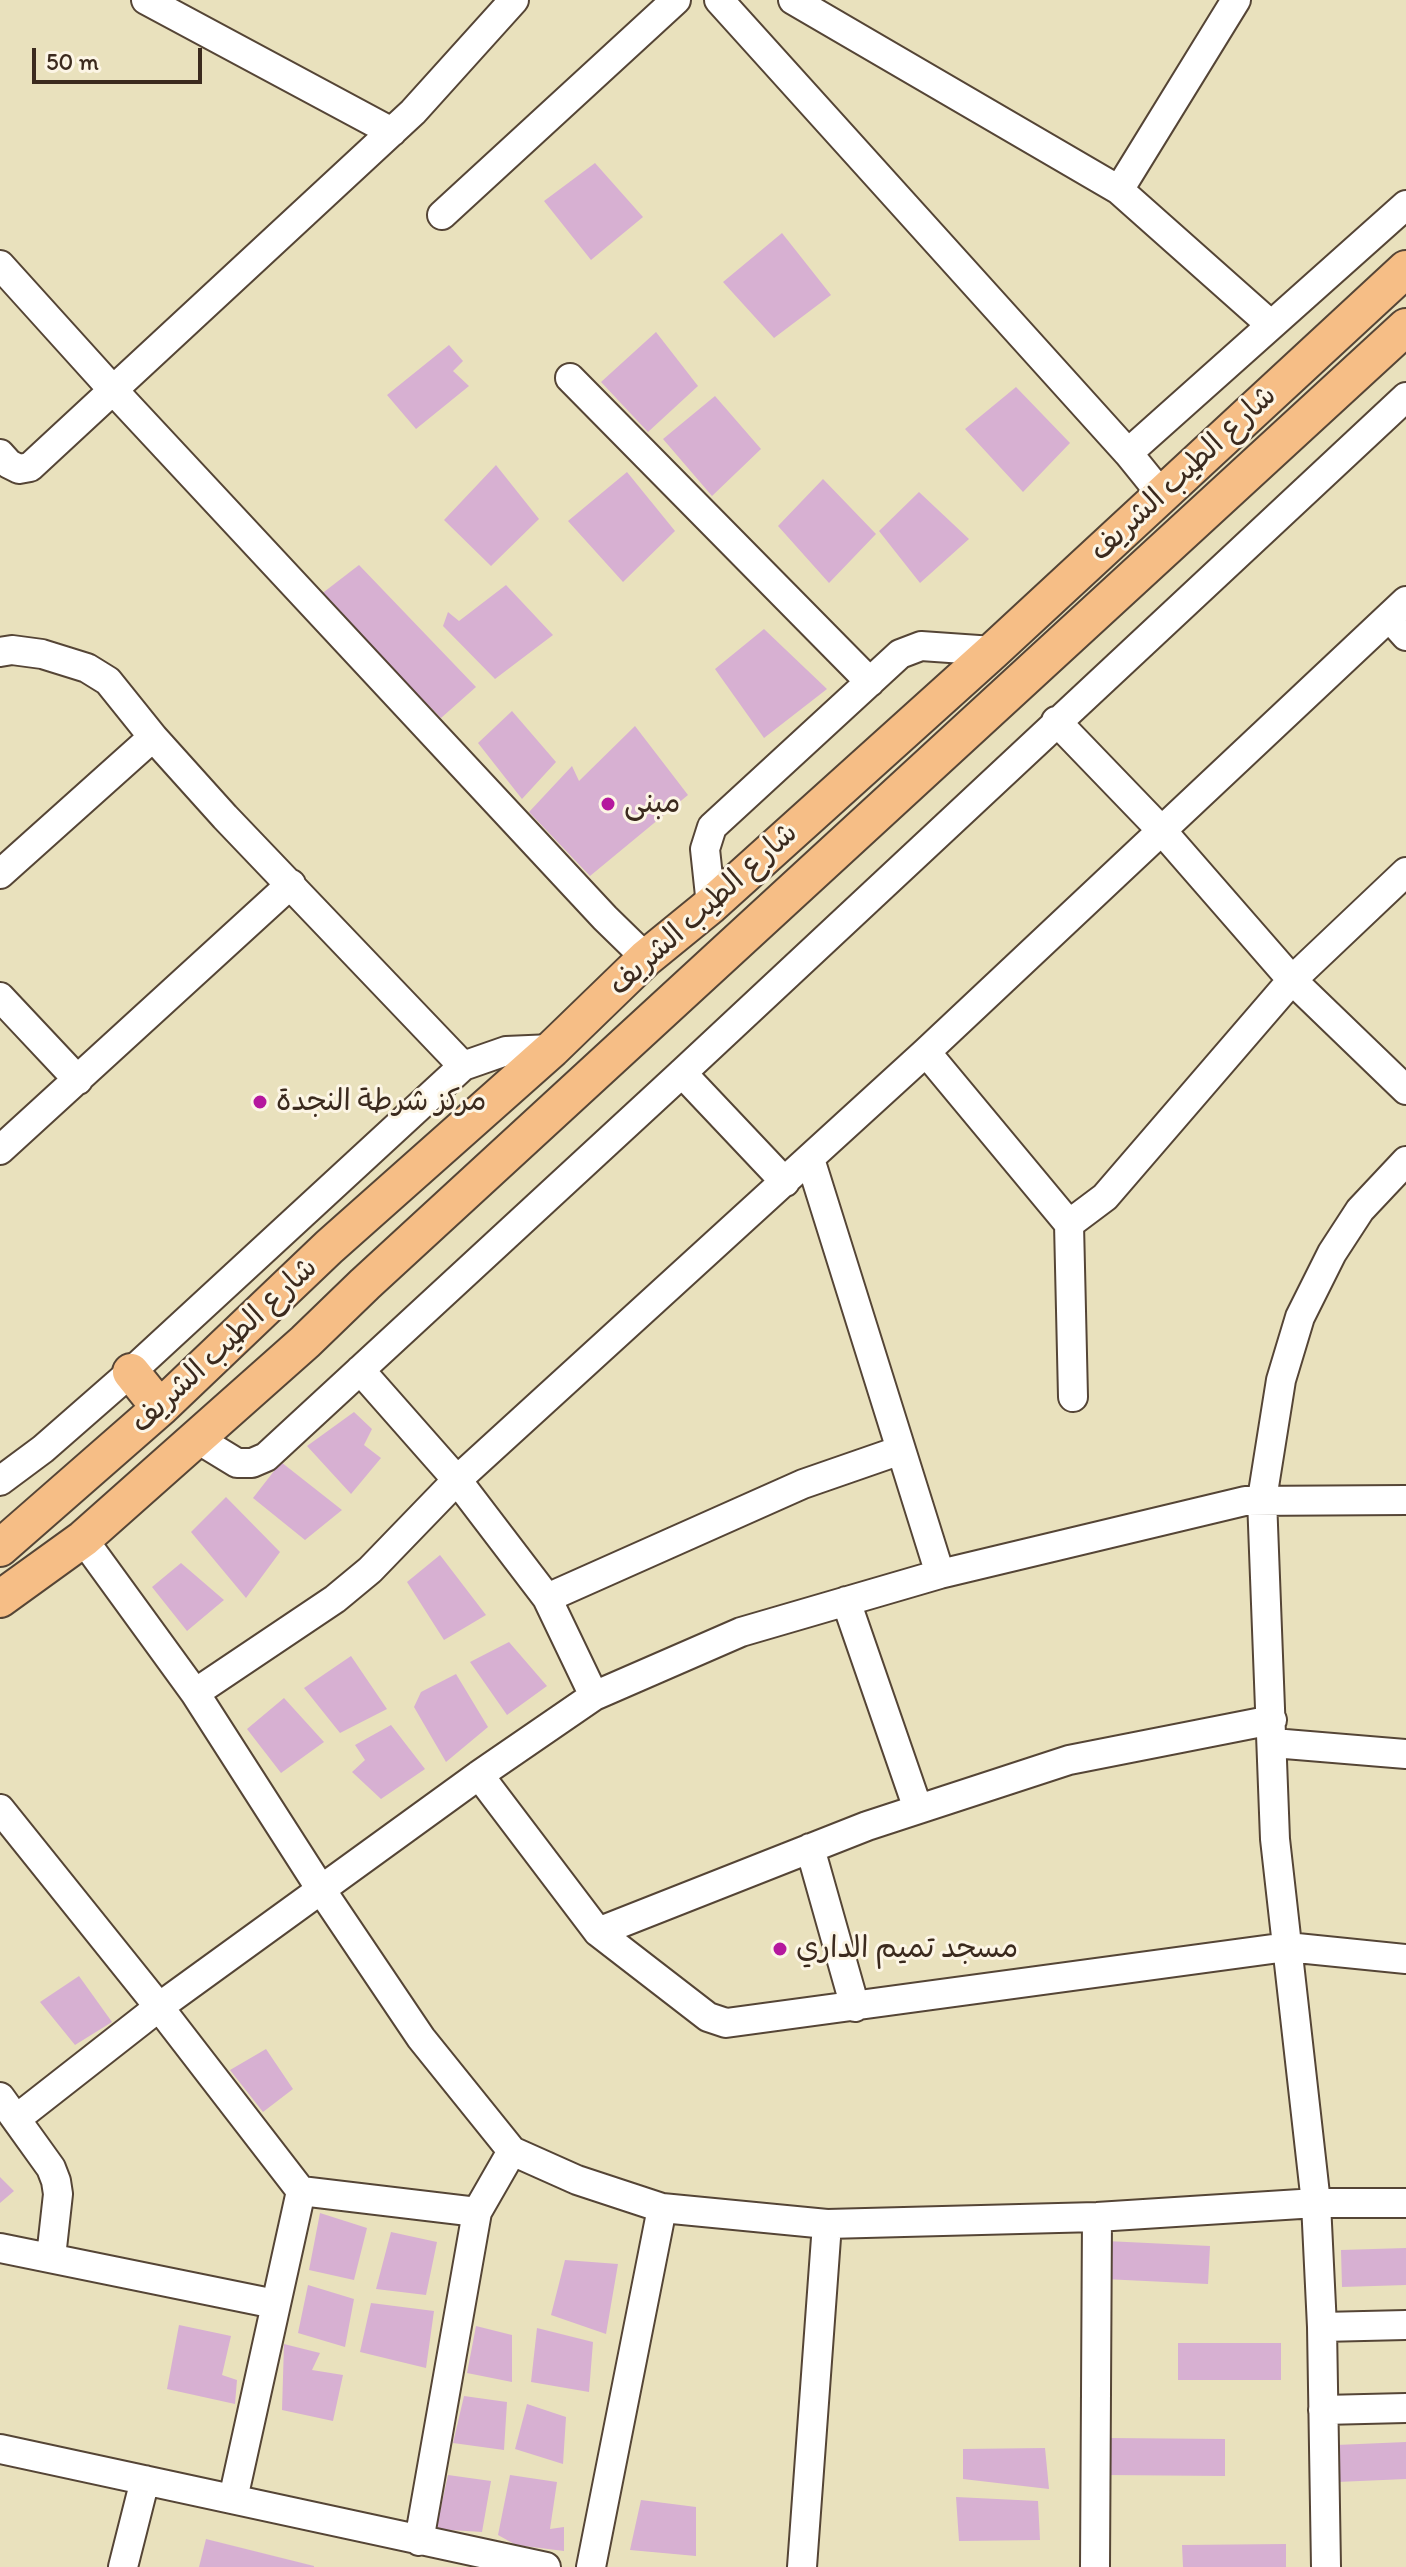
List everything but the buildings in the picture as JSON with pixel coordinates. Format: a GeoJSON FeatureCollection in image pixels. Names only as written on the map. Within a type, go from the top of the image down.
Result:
{"type":"FeatureCollection","features":[{"type":"Feature","properties":{"kind":"main road","name":"شارع الطيب الشريف"},"geometry":{"type":"LineString","coordinates":[[0,1548],[160,1408],[329,1247],[552,1049],[646,958],[711,905],[993,651],[1406,269]]}},
{"type":"Feature","properties":{"kind":"main road","name":"شارع الطيب الشريف"},"geometry":{"type":"LineString","coordinates":[[0,1599],[83,1539],[305,1342],[1406,327]]}},
{"type":"Feature","properties":{"kind":"main road"},"geometry":{"type":"LineString","coordinates":[[399,1184],[398,1202],[405,1215],[432,1224]]}},
{"type":"Feature","properties":{"kind":"main road"},"geometry":{"type":"LineString","coordinates":[[329,1247],[345,1245],[361,1248],[367,1256],[365,1284]]}},
{"type":"Feature","properties":{"kind":"main road"},"geometry":{"type":"LineString","coordinates":[[131,1372],[160,1408]]}},
{"type":"Feature","properties":{"kind":"street"},"geometry":{"type":"LineString","coordinates":[[146,0],[392,132]]}},
{"type":"Feature","properties":{"kind":"street"},"geometry":{"type":"LineString","coordinates":[[0,454],[19,469],[30,467],[413,112],[514,0]]}},
{"type":"Feature","properties":{"kind":"street"},"geometry":{"type":"LineString","coordinates":[[442,215],[676,0]]}},
{"type":"Feature","properties":{"kind":"street"},"geometry":{"type":"LineString","coordinates":[[719,0],[1128,453],[1162,495]]}},
{"type":"Feature","properties":{"kind":"street"},"geometry":{"type":"LineString","coordinates":[[793,0],[1119,190],[1271,325]]}},
{"type":"Feature","properties":{"kind":"street"},"geometry":{"type":"LineString","coordinates":[[1119,190],[1236,0]]}},
{"type":"Feature","properties":{"kind":"street"},"geometry":{"type":"LineString","coordinates":[[1128,453],[1406,205]]}},
{"type":"Feature","properties":{"kind":"street"},"geometry":{"type":"LineString","coordinates":[[0,265],[605,918],[646,958]]}},
{"type":"Feature","properties":{"kind":"street"},"geometry":{"type":"LineString","coordinates":[[570,378],[870,682]]}},
{"type":"Feature","properties":{"kind":"street"},"geometry":{"type":"LineString","coordinates":[[196,1438],[237,1463],[252,1463],[266,1457],[1406,397]]}},
{"type":"Feature","properties":{"kind":"street"},"geometry":{"type":"LineString","coordinates":[[195,1693],[335,1599],[370,1570],[457,1480],[1400,618]]}},
{"type":"Feature","properties":{"kind":"street"},"geometry":{"type":"LineString","coordinates":[[711,905],[705,849],[712,827],[900,654],[913,647],[993,651]]}},
{"type":"Feature","properties":{"kind":"street"},"geometry":{"type":"LineString","coordinates":[[0,652],[12,650],[42,654],[87,668],[108,681],[153,737],[463,1066]]}},
{"type":"Feature","properties":{"kind":"street"},"geometry":{"type":"LineString","coordinates":[[1056,721],[1163,832],[1292,980],[1406,1090]]}},
{"type":"Feature","properties":{"kind":"street"},"geometry":{"type":"LineString","coordinates":[[0,874],[153,737]]}},
{"type":"Feature","properties":{"kind":"street"},"geometry":{"type":"LineString","coordinates":[[1069,1224],[1105,1197],[1292,980],[1406,872]]}},
{"type":"Feature","properties":{"kind":"street"},"geometry":{"type":"LineString","coordinates":[[0,1150],[291,884]]}},
{"type":"Feature","properties":{"kind":"street"},"geometry":{"type":"LineString","coordinates":[[0,997],[78,1080]]}},
{"type":"Feature","properties":{"kind":"street"},"geometry":{"type":"LineString","coordinates":[[0,1481],[43,1449],[131,1372],[463,1066],[506,1051],[552,1049]]}},
{"type":"Feature","properties":{"kind":"street"},"geometry":{"type":"LineString","coordinates":[[926,1052],[1069,1224],[1073,1397]]}},
{"type":"Feature","properties":{"kind":"street"},"geometry":{"type":"LineString","coordinates":[[682,1073],[785,1182]]}},
{"type":"Feature","properties":{"kind":"street"},"geometry":{"type":"LineString","coordinates":[[810,1159],[940,1574]]}},
{"type":"Feature","properties":{"kind":"street"},"geometry":{"type":"LineString","coordinates":[[1326,2567],[1322,2327],[1316,2203],[1275,1839],[1262,1499],[1281,1380],[1300,1317],[1332,1253],[1360,1210],[1406,1161]]}},
{"type":"Feature","properties":{"kind":"street"},"geometry":{"type":"LineString","coordinates":[[360,1370],[457,1480],[547,1598],[594,1696]]}},
{"type":"Feature","properties":{"kind":"street"},"geometry":{"type":"LineString","coordinates":[[547,1598],[803,1484],[901,1450]]}},
{"type":"Feature","properties":{"kind":"street"},"geometry":{"type":"LineString","coordinates":[[51,2257],[58,2194],[56,2181],[51,2168],[8,2108],[159,2007],[479,1775],[594,1696],[741,1632],[940,1574],[1262,1499],[1406,1500]]}},
{"type":"Feature","properties":{"kind":"street"},"geometry":{"type":"LineString","coordinates":[[83,1539],[195,1693],[421,2038],[512,2151],[577,2180],[662,2208],[827,2224],[1097,2217],[1316,2203],[1406,2203]]}},
{"type":"Feature","properties":{"kind":"street"},"geometry":{"type":"LineString","coordinates":[[846,1601],[918,1809]]}},
{"type":"Feature","properties":{"kind":"street"},"geometry":{"type":"LineString","coordinates":[[598,1932],[810,1848],[1069,1760],[1273,1731],[1406,1754]]}},
{"type":"Feature","properties":{"kind":"street"},"geometry":{"type":"LineString","coordinates":[[479,1775],[598,1932],[708,2017],[726,2023],[1287,1947],[1406,1959]]}},
{"type":"Feature","properties":{"kind":"street"},"geometry":{"type":"LineString","coordinates":[[0,1809],[10,1840],[159,2007],[301,2191],[477,2212]]}},
{"type":"Feature","properties":{"kind":"street"},"geometry":{"type":"LineString","coordinates":[[810,1848],[855,2007]]}},
{"type":"Feature","properties":{"kind":"street"},"geometry":{"type":"LineString","coordinates":[[419,2541],[477,2212],[512,2151]]}},
{"type":"Feature","properties":{"kind":"street"},"geometry":{"type":"LineString","coordinates":[[233,2499],[301,2191]]}},
{"type":"Feature","properties":{"kind":"street"},"geometry":{"type":"LineString","coordinates":[[591,2567],[662,2208]]}},
{"type":"Feature","properties":{"kind":"street"},"geometry":{"type":"LineString","coordinates":[[1095,2567],[1097,2217]]}},
{"type":"Feature","properties":{"kind":"street"},"geometry":{"type":"LineString","coordinates":[[802,2567],[827,2224]]}},
{"type":"Feature","properties":{"kind":"street"},"geometry":{"type":"LineString","coordinates":[[0,2248],[275,2304]]}},
{"type":"Feature","properties":{"kind":"street"},"geometry":{"type":"LineString","coordinates":[[1322,2327],[1406,2325]]}},
{"type":"Feature","properties":{"kind":"street"},"geometry":{"type":"LineString","coordinates":[[1323,2410],[1406,2408]]}},
{"type":"Feature","properties":{"kind":"street"},"geometry":{"type":"LineString","coordinates":[[0,2449],[546,2567]]}},
{"type":"Feature","properties":{"kind":"street"},"geometry":{"type":"LineString","coordinates":[[123,2567],[145,2480]]}},
{"type":"Feature","properties":{"kind":"place","name":"مبنى"},"geometry":{"type":"Point","coordinates":[608,804]}},
{"type":"Feature","properties":{"kind":"place","name":"مركز شرطة النجدة"},"geometry":{"type":"Point","coordinates":[260,1102]}},
{"type":"Feature","properties":{"kind":"place","name":"مسجد تميم الداري"},"geometry":{"type":"Point","coordinates":[780,1949]}}]}
